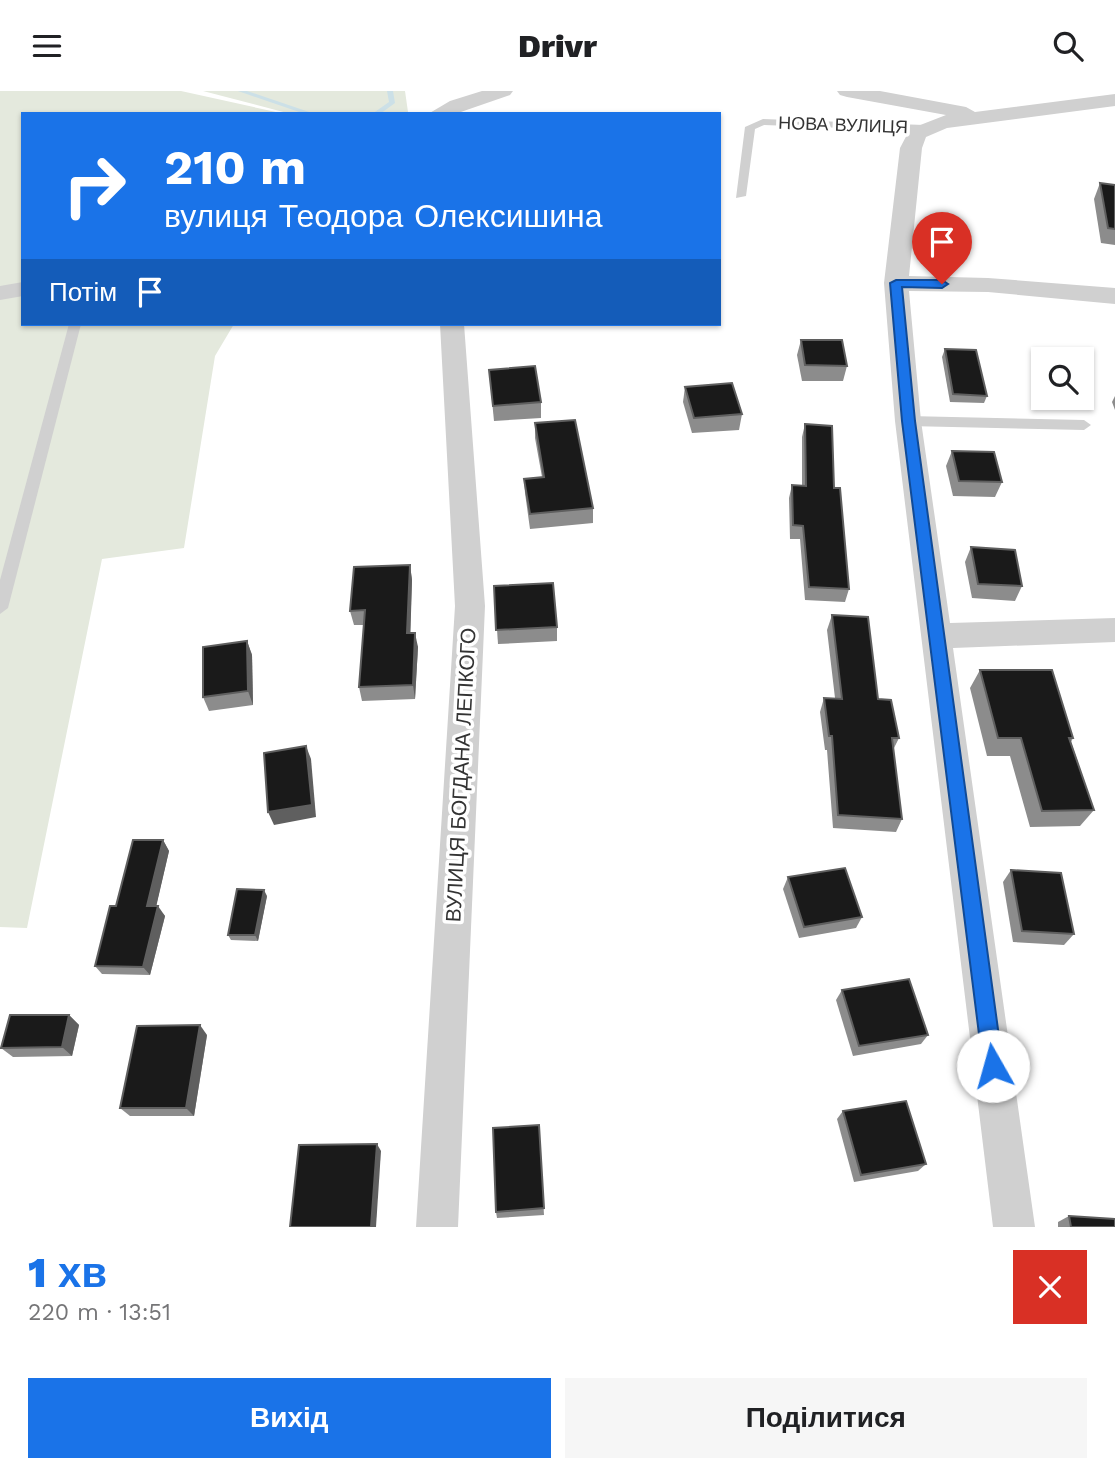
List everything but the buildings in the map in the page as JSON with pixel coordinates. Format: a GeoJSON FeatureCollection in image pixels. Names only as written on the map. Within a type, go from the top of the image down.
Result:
{"type":"FeatureCollection","features":[{"type":"Feature","properties":{"kind":"street"},"geometry":{"type":"LineString","coordinates":[[442,112],[503,91]]}},
{"type":"Feature","properties":{"kind":"street"},"geometry":{"type":"LineString","coordinates":[[847,91],[988,117]]}},
{"type":"Feature","properties":{"kind":"street","name":"НОВА ВУЛИЦЯ"},"geometry":{"type":"LineString","coordinates":[[1014,1227],[908,421],[896,283],[911,148],[917,133],[942,123],[1115,100]]}},
{"type":"Feature","properties":{"kind":"street"},"geometry":{"type":"LineString","coordinates":[[896,283],[988,285],[1115,296]]}},
{"type":"Feature","properties":{"kind":"street"},"geometry":{"type":"LineString","coordinates":[[0,293],[21,289]]}},
{"type":"Feature","properties":{"kind":"street","name":"ВУЛИЦЯ БОГДАНА ЛЕПКОГО"},"geometry":{"type":"LineString","coordinates":[[437,1227],[470,606],[452,326]]}},
{"type":"Feature","properties":{"kind":"street"},"geometry":{"type":"LineString","coordinates":[[938,636],[1115,631]]}},
{"type":"Feature","properties":{"kind":"lane","name":"НОВА ВУЛИЦЯ"},"geometry":{"type":"LineString","coordinates":[[740,196],[750,127],[763,122],[924,128]]}},
{"type":"Feature","properties":{"kind":"lane"},"geometry":{"type":"LineString","coordinates":[[0,608],[74,326]]}},
{"type":"Feature","properties":{"kind":"lane"},"geometry":{"type":"LineString","coordinates":[[908,421],[1084,425]]}},
{"type":"Feature","properties":{"kind":"shaded area"},"geometry":{"type":"Polygon","coordinates":[[[0,91],[181,91],[276,112],[21,112],[21,326],[233,326],[215,356],[184,548],[102,559],[27,928],[0,927],[0,91]]]}},
{"type":"Feature","properties":{"kind":"shaded area"},"geometry":{"type":"Polygon","coordinates":[[[203,91],[405,91],[408,112],[283,112],[203,91]]]}},
{"type":"Feature","properties":{"kind":"waterway"},"geometry":{"type":"LineString","coordinates":[[241,91],[306,112]]}},
{"type":"Feature","properties":{"kind":"waterway"},"geometry":{"type":"LineString","coordinates":[[378,112],[392,103],[390,91]]}},
{"type":"Feature","properties":{"kind":"route"},"geometry":{"type":"LineString","coordinates":[[942,284],[896,283],[908,421],[993,1066]]}}]}
